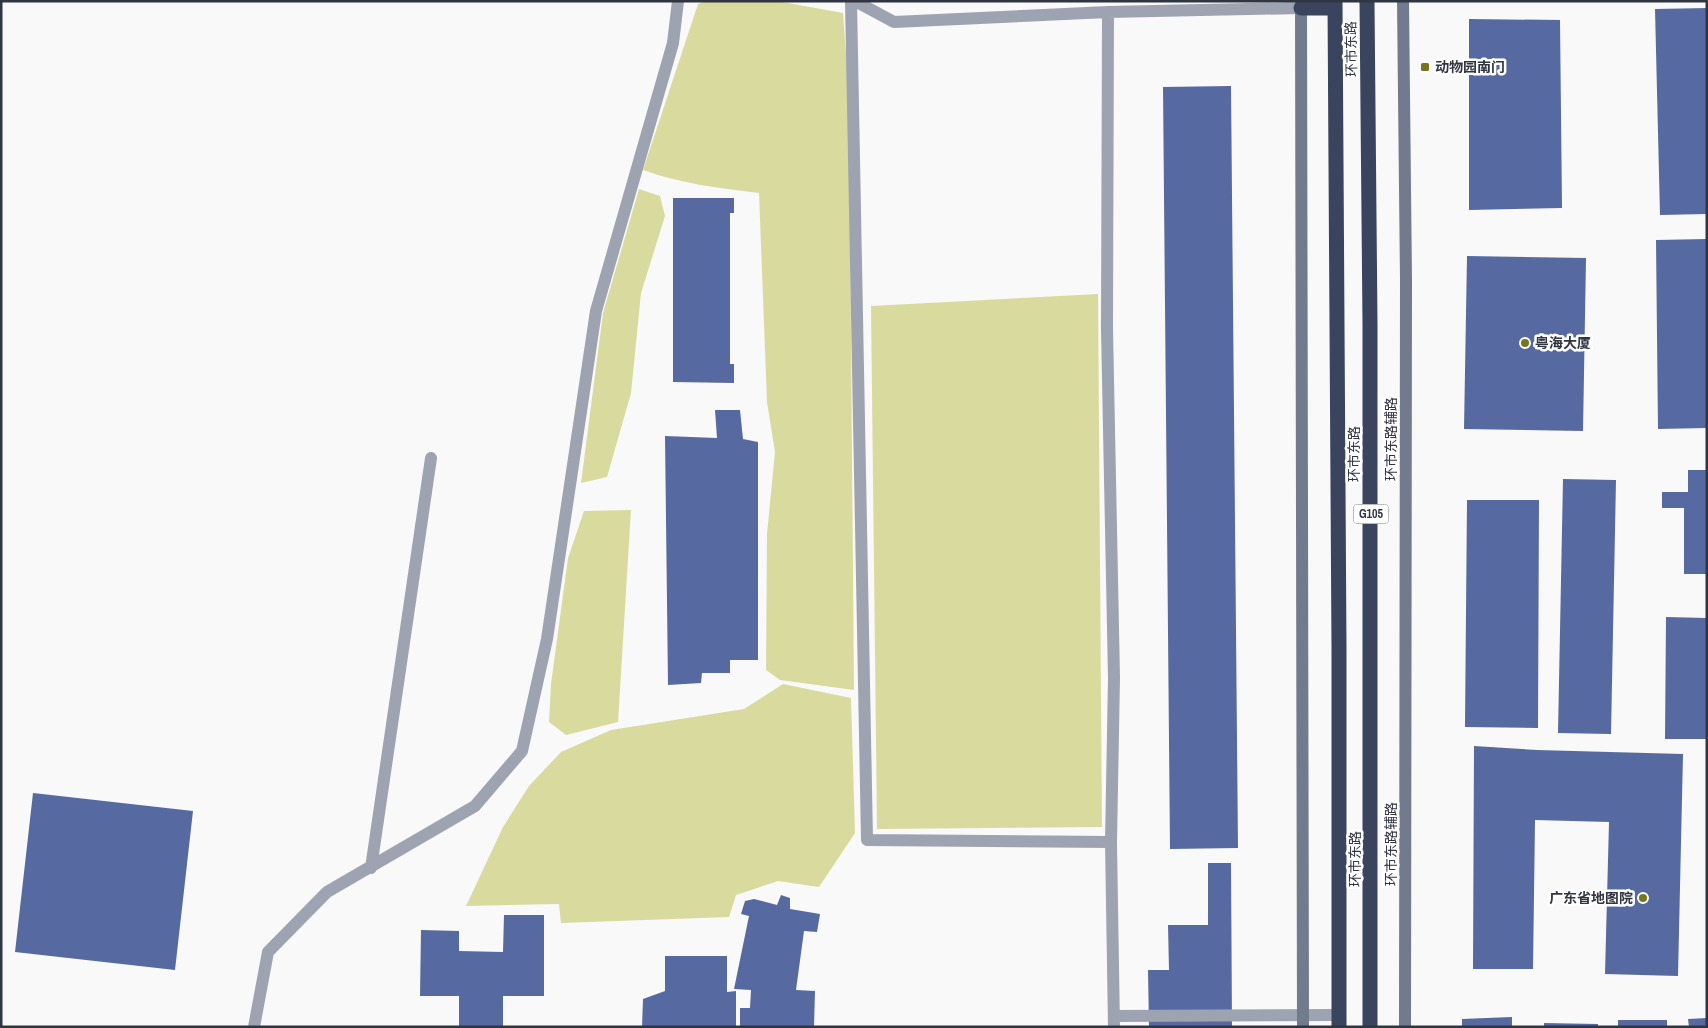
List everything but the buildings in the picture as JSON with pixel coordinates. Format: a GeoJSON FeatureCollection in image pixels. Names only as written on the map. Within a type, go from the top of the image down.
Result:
{"type":"FeatureCollection","features":[{"type":"Feature","properties":{"kind":"highway","name":"环市东路"},"geometry":{"type":"LineString","coordinates":[[1367,1],[1370,333],[1370,1027]]}},
{"type":"Feature","properties":{"kind":"highway"},"geometry":{"type":"LineString","coordinates":[[1301,4],[1335,5]]}},
{"type":"Feature","properties":{"kind":"highway","name":"环市东路"},"geometry":{"type":"LineString","coordinates":[[1335,5],[1339,639],[1339,1021]]}},
{"type":"Feature","properties":{"kind":"main road","name":"环市东路辅路"},"geometry":{"type":"LineString","coordinates":[[1402,1],[1406,340],[1405,1027]]}},
{"type":"Feature","properties":{"kind":"main road"},"geometry":{"type":"LineString","coordinates":[[1301,4],[1303,1021]]}},
{"type":"Feature","properties":{"kind":"street"},"geometry":{"type":"LineString","coordinates":[[254,1027],[268,952],[327,892],[475,806],[522,751],[547,639],[596,311],[674,43],[678,1]]}},
{"type":"Feature","properties":{"kind":"street"},"geometry":{"type":"LineString","coordinates":[[851,1],[867,840],[1111,842]]}},
{"type":"Feature","properties":{"kind":"street"},"geometry":{"type":"LineString","coordinates":[[855,1],[894,22],[1301,4]]}},
{"type":"Feature","properties":{"kind":"street"},"geometry":{"type":"LineString","coordinates":[[1108,12],[1107,329],[1114,678],[1111,842],[1114,1021],[1339,1021]]}},
{"type":"Feature","properties":{"kind":"street"},"geometry":{"type":"LineString","coordinates":[[371,868],[431,458]]}},
{"type":"Feature","properties":{"kind":"green space"},"geometry":{"type":"Polygon","coordinates":[[[704,1],[777,1],[843,13],[849,95],[854,690],[780,680],[766,670],[767,534],[775,452],[767,402],[759,193],[686,182],[643,170],[698,4],[704,1]]]}},
{"type":"Feature","properties":{"kind":"green space"},"geometry":{"type":"Polygon","coordinates":[[[639,189],[660,196],[665,216],[641,293],[631,393],[607,477],[581,483],[603,313],[639,189]]]}},
{"type":"Feature","properties":{"kind":"green space"},"geometry":{"type":"Polygon","coordinates":[[[1098,294],[1102,827],[877,829],[871,306],[1098,294]]]}},
{"type":"Feature","properties":{"kind":"green space"},"geometry":{"type":"Polygon","coordinates":[[[631,510],[618,722],[566,735],[549,722],[551,684],[568,558],[584,511],[631,510]]]}},
{"type":"Feature","properties":{"kind":"green space"},"geometry":{"type":"Polygon","coordinates":[[[783,684],[851,698],[855,833],[819,887],[778,881],[736,895],[729,917],[561,923],[559,904],[466,906],[503,827],[529,786],[561,752],[611,730],[744,709],[783,684]]]}},
{"type":"Feature","properties":{"kind":"place","name":"动物园南门"},"geometry":{"type":"Point","coordinates":[1425,67]}},
{"type":"Feature","properties":{"kind":"place","name":"粤海大厦"},"geometry":{"type":"Point","coordinates":[1525,343]}},
{"type":"Feature","properties":{"kind":"place","name":"广东省地图院"},"geometry":{"type":"Point","coordinates":[1643,898]}}]}
